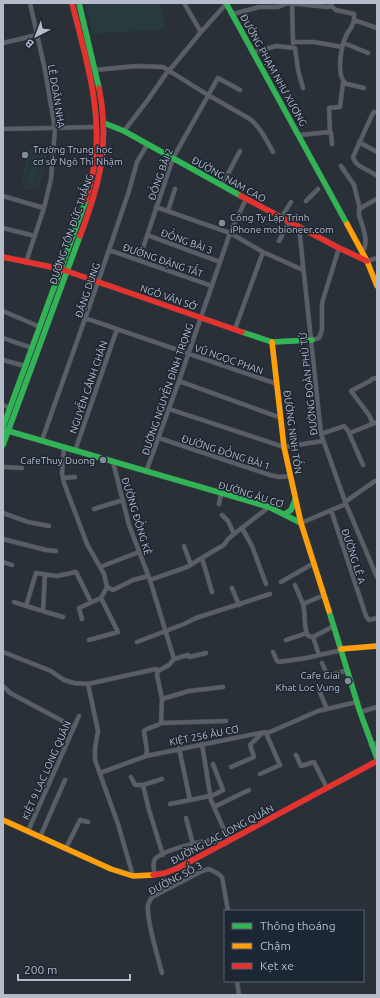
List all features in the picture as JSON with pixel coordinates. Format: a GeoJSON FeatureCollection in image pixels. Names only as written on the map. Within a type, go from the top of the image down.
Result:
{"type":"FeatureCollection","features":[{"type":"Feature","properties":{"kind":"main road","name":"ĐƯỜNG TÔN ĐỨC THẮNG"},"geometry":{"type":"LineString","coordinates":[[5,429],[10,408],[86,200],[93,173],[97,127],[88,67],[72,3]]}},
{"type":"Feature","properties":{"kind":"main road","name":"ĐƯỜNG TÔN ĐỨC THẮNG"},"geometry":{"type":"LineString","coordinates":[[5,429],[67,272],[97,187],[101,167],[104,147],[104,123],[95,70],[79,3]]}},
{"type":"Feature","properties":{"kind":"main road","name":"ĐƯỜNG PHẠM NHƯ XƯƠNG"},"geometry":{"type":"LineString","coordinates":[[227,3],[367,261],[377,286]]}},
{"type":"Feature","properties":{"kind":"main road","name":"ĐƯỜNG NAM CAO"},"geometry":{"type":"LineString","coordinates":[[104,123],[124,131],[281,218],[367,261]]}},
{"type":"Feature","properties":{"kind":"main road","name":"NGÔ VĂN SỞ"},"geometry":{"type":"LineString","coordinates":[[3,256],[61,269],[272,342]]}},
{"type":"Feature","properties":{"kind":"main road"},"geometry":{"type":"LineString","coordinates":[[272,342],[312,340]]}},
{"type":"Feature","properties":{"kind":"main road","name":"ĐƯỜNG NINH TỐN"},"geometry":{"type":"LineString","coordinates":[[272,342],[284,447],[301,523]]}},
{"type":"Feature","properties":{"kind":"main road"},"geometry":{"type":"LineString","coordinates":[[3,445],[5,429]]}},
{"type":"Feature","properties":{"kind":"main road","name":"ĐƯỜNG ÂU CƠ"},"geometry":{"type":"LineString","coordinates":[[5,429],[146,472],[269,507],[301,523]]}},
{"type":"Feature","properties":{"kind":"main road"},"geometry":{"type":"LineString","coordinates":[[285,514],[291,510],[295,500]]}},
{"type":"Feature","properties":{"kind":"main road"},"geometry":{"type":"LineString","coordinates":[[301,523],[342,650],[360,712],[374,744],[377,759]]}},
{"type":"Feature","properties":{"kind":"main road"},"geometry":{"type":"LineString","coordinates":[[342,650],[377,646]]}},
{"type":"Feature","properties":{"kind":"main road","name":"ĐƯỜNG LẠC LONG QUÂN"},"geometry":{"type":"LineString","coordinates":[[3,820],[111,869],[133,876],[155,875],[178,868],[227,843],[377,759]]}},
{"type":"Feature","properties":{"kind":"street","name":"LÊ DOÃN NHẠ"},"geometry":{"type":"LineString","coordinates":[[26,262],[44,208],[51,179],[55,128],[45,70],[30,3]]}},
{"type":"Feature","properties":{"kind":"street"},"geometry":{"type":"LineString","coordinates":[[184,3],[201,32]]}},
{"type":"Feature","properties":{"kind":"street"},"geometry":{"type":"LineString","coordinates":[[124,131],[168,71],[227,3]]}},
{"type":"Feature","properties":{"kind":"street","name":"ĐƯỜNG PHẠM NHƯ XƯƠNG"},"geometry":{"type":"LineString","coordinates":[[233,14],[259,7],[278,7],[288,3],[331,5],[336,10],[354,14],[354,20],[377,28]]}},
{"type":"Feature","properties":{"kind":"street"},"geometry":{"type":"LineString","coordinates":[[292,4],[293,44],[303,88]]}},
{"type":"Feature","properties":{"kind":"street"},"geometry":{"type":"LineString","coordinates":[[354,20],[351,30],[347,33],[343,45],[340,71],[342,78],[346,83],[364,88]]}},
{"type":"Feature","properties":{"kind":"street"},"geometry":{"type":"LineString","coordinates":[[3,43],[37,35]]}},
{"type":"Feature","properties":{"kind":"street"},"geometry":{"type":"LineString","coordinates":[[254,52],[276,46],[314,42],[343,45],[368,52]]}},
{"type":"Feature","properties":{"kind":"street"},"geometry":{"type":"LineString","coordinates":[[95,70],[136,66],[163,67],[208,95],[250,118],[264,135],[273,152]]}},
{"type":"Feature","properties":{"kind":"street","name":"ĐỒNG BÀI 2"},"geometry":{"type":"LineString","coordinates":[[139,260],[173,158],[218,78],[240,90]]}},
{"type":"Feature","properties":{"kind":"street"},"geometry":{"type":"LineString","coordinates":[[332,144],[329,108],[340,107],[342,84],[346,83]]}},
{"type":"Feature","properties":{"kind":"street"},"geometry":{"type":"LineString","coordinates":[[375,112],[353,157],[356,164],[377,176]]}},
{"type":"Feature","properties":{"kind":"street"},"geometry":{"type":"LineString","coordinates":[[3,129],[97,127]]}},
{"type":"Feature","properties":{"kind":"street","name":"ĐƯỜNG PHẠM NHƯ XƯƠNG"},"geometry":{"type":"LineString","coordinates":[[299,135],[330,132]]}},
{"type":"Feature","properties":{"kind":"street"},"geometry":{"type":"LineString","coordinates":[[359,142],[377,152]]}},
{"type":"Feature","properties":{"kind":"street","name":"ĐẶNG DUNG"},"geometry":{"type":"LineString","coordinates":[[42,440],[86,318],[129,191],[137,162],[147,144]]}},
{"type":"Feature","properties":{"kind":"street"},"geometry":{"type":"LineString","coordinates":[[222,186],[240,151]]}},
{"type":"Feature","properties":{"kind":"street"},"geometry":{"type":"LineString","coordinates":[[341,166],[355,188],[360,209],[359,215],[366,244],[365,249],[362,252]]}},
{"type":"Feature","properties":{"kind":"street"},"geometry":{"type":"LineString","coordinates":[[168,211],[175,189]]}},
{"type":"Feature","properties":{"kind":"street"},"geometry":{"type":"LineString","coordinates":[[306,201],[318,190]]}},
{"type":"Feature","properties":{"kind":"street"},"geometry":{"type":"LineString","coordinates":[[3,196],[44,208]]}},
{"type":"Feature","properties":{"kind":"street","name":"ĐƯỜNG NGUYỄN ĐÌNH TRỌNG"},"geometry":{"type":"LineString","coordinates":[[146,472],[180,381],[200,317],[230,233],[246,199]]}},
{"type":"Feature","properties":{"kind":"street"},"geometry":{"type":"LineString","coordinates":[[360,209],[377,199]]}},
{"type":"Feature","properties":{"kind":"street"},"geometry":{"type":"LineString","coordinates":[[281,218],[291,202]]}},
{"type":"Feature","properties":{"kind":"street"},"geometry":{"type":"LineString","coordinates":[[156,207],[230,233],[263,252],[303,270]]}},
{"type":"Feature","properties":{"kind":"street"},"geometry":{"type":"LineString","coordinates":[[279,241],[289,222]]}},
{"type":"Feature","properties":{"kind":"street","name":"ĐƯỜNG ĐOÀN PHÚ TỨ"},"geometry":{"type":"LineString","coordinates":[[299,227],[321,434],[346,503],[377,577]]}},
{"type":"Feature","properties":{"kind":"street"},"geometry":{"type":"LineString","coordinates":[[3,228],[34,236]]}},
{"type":"Feature","properties":{"kind":"street","name":"ĐỒNG BÀI 3"},"geometry":{"type":"LineString","coordinates":[[148,235],[220,262]]}},
{"type":"Feature","properties":{"kind":"street"},"geometry":{"type":"LineString","coordinates":[[312,340],[319,338],[322,330],[322,303],[339,248]]}},
{"type":"Feature","properties":{"kind":"street","name":"ĐƯỜNG ĐẶNG TẤT"},"geometry":{"type":"LineString","coordinates":[[109,250],[212,286]]}},
{"type":"Feature","properties":{"kind":"street"},"geometry":{"type":"LineString","coordinates":[[235,329],[263,252]]}},
{"type":"Feature","properties":{"kind":"street"},"geometry":{"type":"LineString","coordinates":[[367,261],[377,258]]}},
{"type":"Feature","properties":{"kind":"street"},"geometry":{"type":"LineString","coordinates":[[3,311],[40,327]]}},
{"type":"Feature","properties":{"kind":"street","name":"VŨ NGỌC PHAN"},"geometry":{"type":"LineString","coordinates":[[86,318],[277,384]]}},
{"type":"Feature","properties":{"kind":"street","name":"NGUYỄN CẢNH CHÂN"},"geometry":{"type":"LineString","coordinates":[[75,451],[117,329]]}},
{"type":"Feature","properties":{"kind":"street"},"geometry":{"type":"LineString","coordinates":[[3,338],[32,348]]}},
{"type":"Feature","properties":{"kind":"street"},"geometry":{"type":"LineString","coordinates":[[3,360],[25,366]]}},
{"type":"Feature","properties":{"kind":"street"},"geometry":{"type":"LineString","coordinates":[[349,433],[375,423],[355,398],[351,392],[351,389],[370,382],[373,378],[377,378]]}},
{"type":"Feature","properties":{"kind":"street"},"geometry":{"type":"LineString","coordinates":[[180,381],[281,418]]}},
{"type":"Feature","properties":{"kind":"street"},"geometry":{"type":"LineString","coordinates":[[3,405],[10,408]]}},
{"type":"Feature","properties":{"kind":"street"},"geometry":{"type":"LineString","coordinates":[[169,409],[284,447],[323,441]]}},
{"type":"Feature","properties":{"kind":"street"},"geometry":{"type":"LineString","coordinates":[[321,434],[344,426],[349,433],[363,465]]}},
{"type":"Feature","properties":{"kind":"street","name":"ĐƯỜNG ĐỒNG BÀI 1"},"geometry":{"type":"LineString","coordinates":[[159,438],[270,475],[279,477],[290,476]]}},
{"type":"Feature","properties":{"kind":"street"},"geometry":{"type":"LineString","coordinates":[[64,447],[63,478],[87,544],[104,574],[107,587],[101,598],[79,608],[82,619]]}},
{"type":"Feature","properties":{"kind":"street","name":"ĐƯỜNG ĐỒNG KÈ"},"geometry":{"type":"LineString","coordinates":[[113,462],[129,525],[149,578],[174,659]]}},
{"type":"Feature","properties":{"kind":"street"},"geometry":{"type":"LineString","coordinates":[[3,467],[22,468]]}},
{"type":"Feature","properties":{"kind":"street"},"geometry":{"type":"LineString","coordinates":[[63,478],[75,477]]}},
{"type":"Feature","properties":{"kind":"street"},"geometry":{"type":"LineString","coordinates":[[301,523],[346,503],[375,481]]}},
{"type":"Feature","properties":{"kind":"street"},"geometry":{"type":"LineString","coordinates":[[219,504],[221,494]]}},
{"type":"Feature","properties":{"kind":"street"},"geometry":{"type":"LineString","coordinates":[[94,509],[123,500]]}},
{"type":"Feature","properties":{"kind":"street"},"geometry":{"type":"LineString","coordinates":[[107,587],[113,590],[133,580],[149,578],[191,565],[224,544],[234,534],[269,507]]}},
{"type":"Feature","properties":{"kind":"street","name":"ĐƯỜNG LÊ A"},"geometry":{"type":"LineString","coordinates":[[331,510],[366,616],[369,620],[377,618]]}},
{"type":"Feature","properties":{"kind":"street"},"geometry":{"type":"LineString","coordinates":[[3,513],[28,522],[49,526]]}},
{"type":"Feature","properties":{"kind":"street"},"geometry":{"type":"LineString","coordinates":[[222,515],[228,521],[234,534]]}},
{"type":"Feature","properties":{"kind":"street"},"geometry":{"type":"LineString","coordinates":[[242,528],[252,546],[266,584]]}},
{"type":"Feature","properties":{"kind":"street"},"geometry":{"type":"LineString","coordinates":[[3,539],[46,550],[56,551]]}},
{"type":"Feature","properties":{"kind":"street"},"geometry":{"type":"LineString","coordinates":[[184,546],[191,565]]}},
{"type":"Feature","properties":{"kind":"street"},"geometry":{"type":"LineString","coordinates":[[100,567],[139,552]]}},
{"type":"Feature","properties":{"kind":"street"},"geometry":{"type":"LineString","coordinates":[[202,558],[212,592]]}},
{"type":"Feature","properties":{"kind":"street"},"geometry":{"type":"LineString","coordinates":[[3,562],[12,565]]}},
{"type":"Feature","properties":{"kind":"street"},"geometry":{"type":"LineString","coordinates":[[281,582],[314,563]]}},
{"type":"Feature","properties":{"kind":"street"},"geometry":{"type":"LineString","coordinates":[[26,606],[35,573],[60,576],[76,572],[91,602]]}},
{"type":"Feature","properties":{"kind":"street"},"geometry":{"type":"LineString","coordinates":[[43,611],[45,574]]}},
{"type":"Feature","properties":{"kind":"street"},"geometry":{"type":"LineString","coordinates":[[294,585],[303,604],[305,615],[304,625],[308,636],[312,637],[319,655]]}},
{"type":"Feature","properties":{"kind":"street"},"geometry":{"type":"LineString","coordinates":[[232,588],[239,605]]}},
{"type":"Feature","properties":{"kind":"street"},"geometry":{"type":"LineString","coordinates":[[137,642],[196,618],[270,594]]}},
{"type":"Feature","properties":{"kind":"street"},"geometry":{"type":"LineString","coordinates":[[303,604],[324,595]]}},
{"type":"Feature","properties":{"kind":"street"},"geometry":{"type":"LineString","coordinates":[[88,640],[118,632],[101,598]]}},
{"type":"Feature","properties":{"kind":"street"},"geometry":{"type":"LineString","coordinates":[[14,602],[63,617]]}},
{"type":"Feature","properties":{"kind":"street"},"geometry":{"type":"LineString","coordinates":[[312,637],[334,626]]}},
{"type":"Feature","properties":{"kind":"street"},"geometry":{"type":"LineString","coordinates":[[286,640],[307,633]]}},
{"type":"Feature","properties":{"kind":"street"},"geometry":{"type":"LineString","coordinates":[[273,652],[277,662],[342,650]]}},
{"type":"Feature","properties":{"kind":"street"},"geometry":{"type":"LineString","coordinates":[[3,652],[51,671],[64,680],[74,684],[88,684],[156,669],[158,671],[174,659],[188,655],[189,657],[206,652]]}},
{"type":"Feature","properties":{"kind":"street"},"geometry":{"type":"LineString","coordinates":[[322,663],[328,676],[348,670]]}},
{"type":"Feature","properties":{"kind":"street"},"geometry":{"type":"LineString","coordinates":[[158,671],[157,675],[162,699],[161,723]]}},
{"type":"Feature","properties":{"kind":"street"},"geometry":{"type":"LineString","coordinates":[[88,684],[98,731],[95,748],[96,760],[118,824],[133,876]]}},
{"type":"Feature","properties":{"kind":"street"},"geometry":{"type":"LineString","coordinates":[[3,686],[10,693],[74,727]]}},
{"type":"Feature","properties":{"kind":"street"},"geometry":{"type":"LineString","coordinates":[[162,699],[189,691],[223,687]]}},
{"type":"Feature","properties":{"kind":"street"},"geometry":{"type":"LineString","coordinates":[[320,690],[327,709]]}},
{"type":"Feature","properties":{"kind":"street","name":"KIỆT 256 ÂU CƠ"},"geometry":{"type":"LineString","coordinates":[[146,756],[179,748],[270,732],[318,711],[357,702]]}},
{"type":"Feature","properties":{"kind":"street"},"geometry":{"type":"LineString","coordinates":[[360,712],[377,707]]}},
{"type":"Feature","properties":{"kind":"street","name":"KIỆT 9 LẠC LONG QUÂN"},"geometry":{"type":"LineString","coordinates":[[28,831],[79,716]]}},
{"type":"Feature","properties":{"kind":"street"},"geometry":{"type":"LineString","coordinates":[[100,773],[146,756],[147,752],[144,731],[146,729],[157,726],[161,723],[226,721]]}},
{"type":"Feature","properties":{"kind":"street"},"geometry":{"type":"LineString","coordinates":[[231,767],[254,757],[250,745],[264,733],[280,765],[260,774]]}},
{"type":"Feature","properties":{"kind":"street"},"geometry":{"type":"LineString","coordinates":[[202,744],[210,796],[227,843]]}},
{"type":"Feature","properties":{"kind":"street"},"geometry":{"type":"LineString","coordinates":[[179,748],[190,800]]}},
{"type":"Feature","properties":{"kind":"street"},"geometry":{"type":"LineString","coordinates":[[296,755],[302,766],[314,762],[327,788]]}},
{"type":"Feature","properties":{"kind":"street"},"geometry":{"type":"LineString","coordinates":[[170,804],[210,796],[223,790],[213,764]]}},
{"type":"Feature","properties":{"kind":"street"},"geometry":{"type":"LineString","coordinates":[[131,777],[135,785],[143,786],[162,779]]}},
{"type":"Feature","properties":{"kind":"street"},"geometry":{"type":"LineString","coordinates":[[40,837],[65,780]]}},
{"type":"Feature","properties":{"kind":"street"},"geometry":{"type":"LineString","coordinates":[[143,786],[163,855]]}},
{"type":"Feature","properties":{"kind":"street"},"geometry":{"type":"LineString","coordinates":[[214,807],[249,790]]}},
{"type":"Feature","properties":{"kind":"street"},"geometry":{"type":"LineString","coordinates":[[186,818],[193,844]]}},
{"type":"Feature","properties":{"kind":"street"},"geometry":{"type":"LineString","coordinates":[[66,848],[80,820],[88,822]]}},
{"type":"Feature","properties":{"kind":"street"},"geometry":{"type":"LineString","coordinates":[[155,875],[153,864],[156,859],[163,855],[193,844],[217,840],[227,843]]}},
{"type":"Feature","properties":{"kind":"street","name":"ĐƯỜNG SỐ 3"},"geometry":{"type":"LineString","coordinates":[[162,973],[149,918],[148,907],[149,901],[152,897],[202,871],[209,869],[217,873],[222,878],[228,910]]}},
{"type":"Feature","properties":{"kind":"street"},"geometry":{"type":"LineString","coordinates":[[237,982],[239,995]]}},
{"type":"Feature","properties":{"kind":"green space"},"geometry":{"type":"Polygon","coordinates":[[[86,3],[161,3],[165,29],[92,34],[86,3]]]}},
{"type":"Feature","properties":{"kind":"green space"},"geometry":{"type":"Polygon","coordinates":[[[37,149],[42,150],[46,156],[40,184],[38,187],[33,189],[24,187],[22,181],[30,151],[37,149]],[[36,151],[33,152],[25,179],[25,184],[27,186],[33,188],[37,183],[44,157],[43,154],[36,151]]]}},
{"type":"Feature","properties":{"kind":"green space"},"geometry":{"type":"Polygon","coordinates":[[[33,153],[43,155],[39,170],[30,168],[33,153]]]}},
{"type":"Feature","properties":{"kind":"green space"},"geometry":{"type":"Polygon","coordinates":[[[29,169],[38,171],[34,186],[25,183],[29,169]]]}},
{"type":"Feature","properties":{"kind":"traffic: fast"},"geometry":{"type":"LineString","coordinates":[[79,3],[99,88]]}},
{"type":"Feature","properties":{"kind":"traffic: fast"},"geometry":{"type":"LineString","coordinates":[[226,3],[347,224]]}},
{"type":"Feature","properties":{"kind":"traffic: fast"},"geometry":{"type":"LineString","coordinates":[[104,123],[124,131],[241,196]]}},
{"type":"Feature","properties":{"kind":"traffic: fast"},"geometry":{"type":"LineString","coordinates":[[3,427],[86,200]]}},
{"type":"Feature","properties":{"kind":"traffic: fast"},"geometry":{"type":"LineString","coordinates":[[3,445],[80,236]]}},
{"type":"Feature","properties":{"kind":"traffic: fast"},"geometry":{"type":"LineString","coordinates":[[242,332],[272,342],[312,340]]}},
{"type":"Feature","properties":{"kind":"traffic: fast"},"geometry":{"type":"LineString","coordinates":[[5,430],[269,507],[301,523]]}},
{"type":"Feature","properties":{"kind":"traffic: fast"},"geometry":{"type":"LineString","coordinates":[[285,514],[291,510],[295,500]]}},
{"type":"Feature","properties":{"kind":"traffic: fast"},"geometry":{"type":"LineString","coordinates":[[329,611],[360,712],[377,758]]}},
{"type":"Feature","properties":{"kind":"traffic: slow"},"geometry":{"type":"LineString","coordinates":[[347,224],[367,261],[377,286]]}},
{"type":"Feature","properties":{"kind":"traffic: slow"},"geometry":{"type":"LineString","coordinates":[[272,342],[284,447],[301,523],[329,611]]}},
{"type":"Feature","properties":{"kind":"traffic: slow"},"geometry":{"type":"LineString","coordinates":[[341,649],[377,646]]}},
{"type":"Feature","properties":{"kind":"traffic: slow"},"geometry":{"type":"LineString","coordinates":[[3,820],[111,869],[133,876],[153,875]]}},
{"type":"Feature","properties":{"kind":"traffic: jam"},"geometry":{"type":"LineString","coordinates":[[72,3],[90,76],[96,114],[97,133],[95,158],[86,200]]}},
{"type":"Feature","properties":{"kind":"traffic: jam"},"geometry":{"type":"LineString","coordinates":[[80,236],[93,199],[101,164],[103,127],[99,88]]}},
{"type":"Feature","properties":{"kind":"traffic: jam"},"geometry":{"type":"LineString","coordinates":[[241,196],[339,248],[367,261]]}},
{"type":"Feature","properties":{"kind":"traffic: jam"},"geometry":{"type":"LineString","coordinates":[[3,257],[61,269],[242,332]]}},
{"type":"Feature","properties":{"kind":"traffic: jam"},"geometry":{"type":"LineString","coordinates":[[153,875],[165,873],[178,868],[377,761]]}},
{"type":"Feature","properties":{"kind":"place","name":"Trường Trung học cơ sở Ngô Thì Nhậm"},"geometry":{"type":"Point","coordinates":[25,155]}},
{"type":"Feature","properties":{"kind":"place","name":"Công Ty Lập Trình iPhone mobioneer.com"},"geometry":{"type":"Point","coordinates":[222,223]}},
{"type":"Feature","properties":{"kind":"place","name":"CafeThuy Duong"},"geometry":{"type":"Point","coordinates":[103,460]}},
{"type":"Feature","properties":{"kind":"place","name":"Cafe Giai Khat Loc Vung"},"geometry":{"type":"Point","coordinates":[348,681]}}]}
